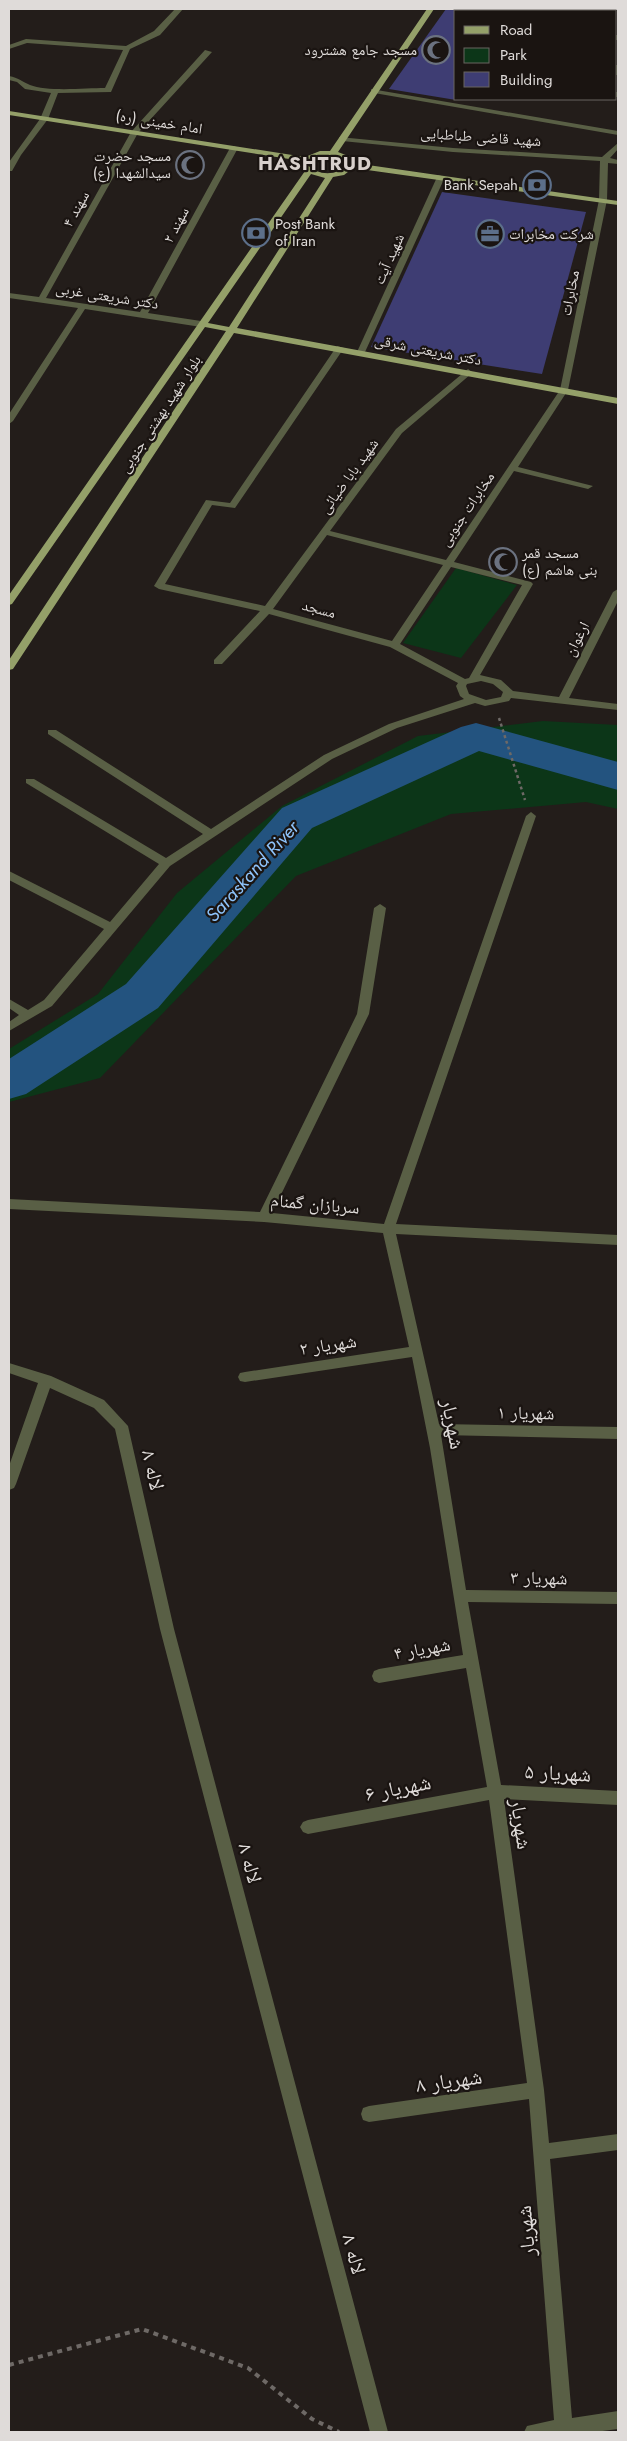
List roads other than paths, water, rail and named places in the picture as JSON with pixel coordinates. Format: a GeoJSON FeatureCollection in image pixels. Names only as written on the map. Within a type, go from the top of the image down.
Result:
{"type":"FeatureCollection","features":[{"type":"Feature","properties":{"kind":"main road"},"geometry":{"type":"LineString","coordinates":[[334,153],[430,9]]}},
{"type":"Feature","properties":{"kind":"main road","name":"امام خمینی (ره)"},"geometry":{"type":"LineString","coordinates":[[9,113],[306,159]]}},
{"type":"Feature","properties":{"kind":"main road"},"geometry":{"type":"LineString","coordinates":[[320,153],[334,153],[345,156],[350,165],[344,172],[331,175],[309,171],[304,165],[306,159],[320,153]]}},
{"type":"Feature","properties":{"kind":"main road"},"geometry":{"type":"LineString","coordinates":[[350,165],[618,203]]}},
{"type":"Feature","properties":{"kind":"main road","name":"بلوار شهید بهشتی جنوبی"},"geometry":{"type":"LineString","coordinates":[[9,602],[309,171]]}},
{"type":"Feature","properties":{"kind":"main road","name":"بلوار شهید بهشتی جنوبی"},"geometry":{"type":"LineString","coordinates":[[9,666],[232,329],[331,175]]}},
{"type":"Feature","properties":{"kind":"main road","name":"دکتر شریعتی شرقی"},"geometry":{"type":"LineString","coordinates":[[201,324],[340,348],[618,401]]}},
{"type":"Feature","properties":{"kind":"street"},"geometry":{"type":"LineString","coordinates":[[9,47],[26,41],[127,48],[156,33],[179,9]]}},
{"type":"Feature","properties":{"kind":"street"},"geometry":{"type":"LineString","coordinates":[[9,78],[19,80],[28,87],[55,91],[108,90],[127,48]]}},
{"type":"Feature","properties":{"kind":"street","name":"سهند ۴"},"geometry":{"type":"LineString","coordinates":[[42,300],[135,132],[208,52]]}},
{"type":"Feature","properties":{"kind":"street"},"geometry":{"type":"LineString","coordinates":[[9,169],[17,154],[44,118],[55,91]]}},
{"type":"Feature","properties":{"kind":"street"},"geometry":{"type":"LineString","coordinates":[[374,91],[456,101],[618,133]]}},
{"type":"Feature","properties":{"kind":"street","name":"شهید قاضی طباطبایی"},"geometry":{"type":"LineString","coordinates":[[342,139],[454,150],[588,157],[618,162]]}},
{"type":"Feature","properties":{"kind":"street"},"geometry":{"type":"LineString","coordinates":[[604,160],[618,145]]}},
{"type":"Feature","properties":{"kind":"street","name":"سهند ۲"},"geometry":{"type":"LineString","coordinates":[[143,315],[234,148]]}},
{"type":"Feature","properties":{"kind":"street","name":"مخابرات"},"geometry":{"type":"LineString","coordinates":[[564,390],[602,200],[604,160]]}},
{"type":"Feature","properties":{"kind":"street","name":"شهید آیت"},"geometry":{"type":"LineString","coordinates":[[361,352],[441,177]]}},
{"type":"Feature","properties":{"kind":"street","name":"دکتر شریعتی غربی"},"geometry":{"type":"LineString","coordinates":[[9,296],[201,324]]}},
{"type":"Feature","properties":{"kind":"street"},"geometry":{"type":"LineString","coordinates":[[9,421],[83,306]]}},
{"type":"Feature","properties":{"kind":"street","name":"مسجد"},"geometry":{"type":"LineString","coordinates":[[340,348],[232,506],[209,502],[159,586],[267,610],[394,646],[468,680]]}},
{"type":"Feature","properties":{"kind":"street","name":"شهيد بابا ضيائی"},"geometry":{"type":"LineString","coordinates":[[218,662],[267,610],[399,431],[468,372]]}},
{"type":"Feature","properties":{"kind":"street","name":"مخابرات جنوبی"},"geometry":{"type":"LineString","coordinates":[[394,646],[564,390]]}},
{"type":"Feature","properties":{"kind":"street"},"geometry":{"type":"LineString","coordinates":[[512,468],[588,486]]}},
{"type":"Feature","properties":{"kind":"street"},"geometry":{"type":"LineString","coordinates":[[325,532],[528,584],[468,680],[461,686],[465,696],[473,700],[494,703],[505,699],[508,694]]}},
{"type":"Feature","properties":{"kind":"street","name":"ارغوان"},"geometry":{"type":"LineString","coordinates":[[563,700],[618,592]]}},
{"type":"Feature","properties":{"kind":"street"},"geometry":{"type":"LineString","coordinates":[[468,680],[498,682],[504,686],[508,694]]}},
{"type":"Feature","properties":{"kind":"street"},"geometry":{"type":"LineString","coordinates":[[508,694],[618,707]]}},
{"type":"Feature","properties":{"kind":"street"},"geometry":{"type":"LineString","coordinates":[[9,1027],[48,1003],[166,863],[328,757],[393,726],[473,700]]}},
{"type":"Feature","properties":{"kind":"street"},"geometry":{"type":"LineString","coordinates":[[52,732],[211,834]]}},
{"type":"Feature","properties":{"kind":"street"},"geometry":{"type":"LineString","coordinates":[[30,781],[166,863]]}},
{"type":"Feature","properties":{"kind":"street"},"geometry":{"type":"LineString","coordinates":[[388,1229],[531,816]]}},
{"type":"Feature","properties":{"kind":"street"},"geometry":{"type":"LineString","coordinates":[[9,875],[112,928]]}},
{"type":"Feature","properties":{"kind":"street"},"geometry":{"type":"LineString","coordinates":[[264,1217],[363,1014],[380,908]]}},
{"type":"Feature","properties":{"kind":"street"},"geometry":{"type":"LineString","coordinates":[[9,1003],[28,1015]]}},
{"type":"Feature","properties":{"kind":"street","name":"سربازان گمنام"},"geometry":{"type":"LineString","coordinates":[[9,1204],[264,1217],[388,1229],[618,1240]]}},
{"type":"Feature","properties":{"kind":"street","name":"شهریار"},"geometry":{"type":"LineString","coordinates":[[388,1229],[417,1351],[433,1429],[460,1596],[496,1792],[536,2090],[564,2430]]}},
{"type":"Feature","properties":{"kind":"street","name":"شهریار ۲"},"geometry":{"type":"LineString","coordinates":[[245,1377],[417,1351]]}},
{"type":"Feature","properties":{"kind":"street","name":"لاله ۸"},"geometry":{"type":"LineString","coordinates":[[9,1368],[46,1380],[99,1404],[121,1426],[167,1629],[379,2432]]}},
{"type":"Feature","properties":{"kind":"street"},"geometry":{"type":"LineString","coordinates":[[9,1484],[46,1380]]}},
{"type":"Feature","properties":{"kind":"street","name":"شهریار ۱"},"geometry":{"type":"LineString","coordinates":[[433,1429],[618,1433]]}},
{"type":"Feature","properties":{"kind":"street","name":"شهریار ۳"},"geometry":{"type":"LineString","coordinates":[[460,1596],[618,1598]]}},
{"type":"Feature","properties":{"kind":"street","name":"شهریار ۴"},"geometry":{"type":"LineString","coordinates":[[379,1676],[472,1660]]}},
{"type":"Feature","properties":{"kind":"street","name":"شهریار ۵"},"geometry":{"type":"LineString","coordinates":[[496,1792],[618,1798]]}},
{"type":"Feature","properties":{"kind":"street","name":"شهریار ۶"},"geometry":{"type":"LineString","coordinates":[[308,1827],[496,1792]]}},
{"type":"Feature","properties":{"kind":"street","name":"شهریار ۸"},"geometry":{"type":"LineString","coordinates":[[369,2114],[536,2090]]}},
{"type":"Feature","properties":{"kind":"street"},"geometry":{"type":"LineString","coordinates":[[541,2152],[618,2142]]}},
{"type":"Feature","properties":{"kind":"street"},"geometry":{"type":"LineString","coordinates":[[533,2432],[564,2430],[618,2420]]}},
{"type":"Feature","properties":{"kind":"waterway","name":"Saraskand River"},"geometry":{"type":"LineString","coordinates":[[9,1082],[142,996],[297,818],[476,736],[618,776]]}},
{"type":"Feature","properties":{"kind":"place","name":"مسجد جامع هشترود"},"geometry":{"type":"Point","coordinates":[436,50]}},
{"type":"Feature","properties":{"kind":"place","name":"مسجد حضرت سیدالشهدا (ع)"},"geometry":{"type":"Point","coordinates":[190,165]}},
{"type":"Feature","properties":{"kind":"place","name":"Bank Sepah"},"geometry":{"type":"Point","coordinates":[537,185]}},
{"type":"Feature","properties":{"kind":"place","name":"Post Bank of Iran"},"geometry":{"type":"Point","coordinates":[256,233]}},
{"type":"Feature","properties":{"kind":"place","name":"شرکت مخابرات"},"geometry":{"type":"Point","coordinates":[490,234]}},
{"type":"Feature","properties":{"kind":"place","name":"مسجد قمر بنی هاشم (ع)"},"geometry":{"type":"Point","coordinates":[503,562]}},
{"type":"Feature","properties":{"kind":"district","name":"HASHTRUD"},"geometry":{"type":"Point","coordinates":[315,163]}}]}
